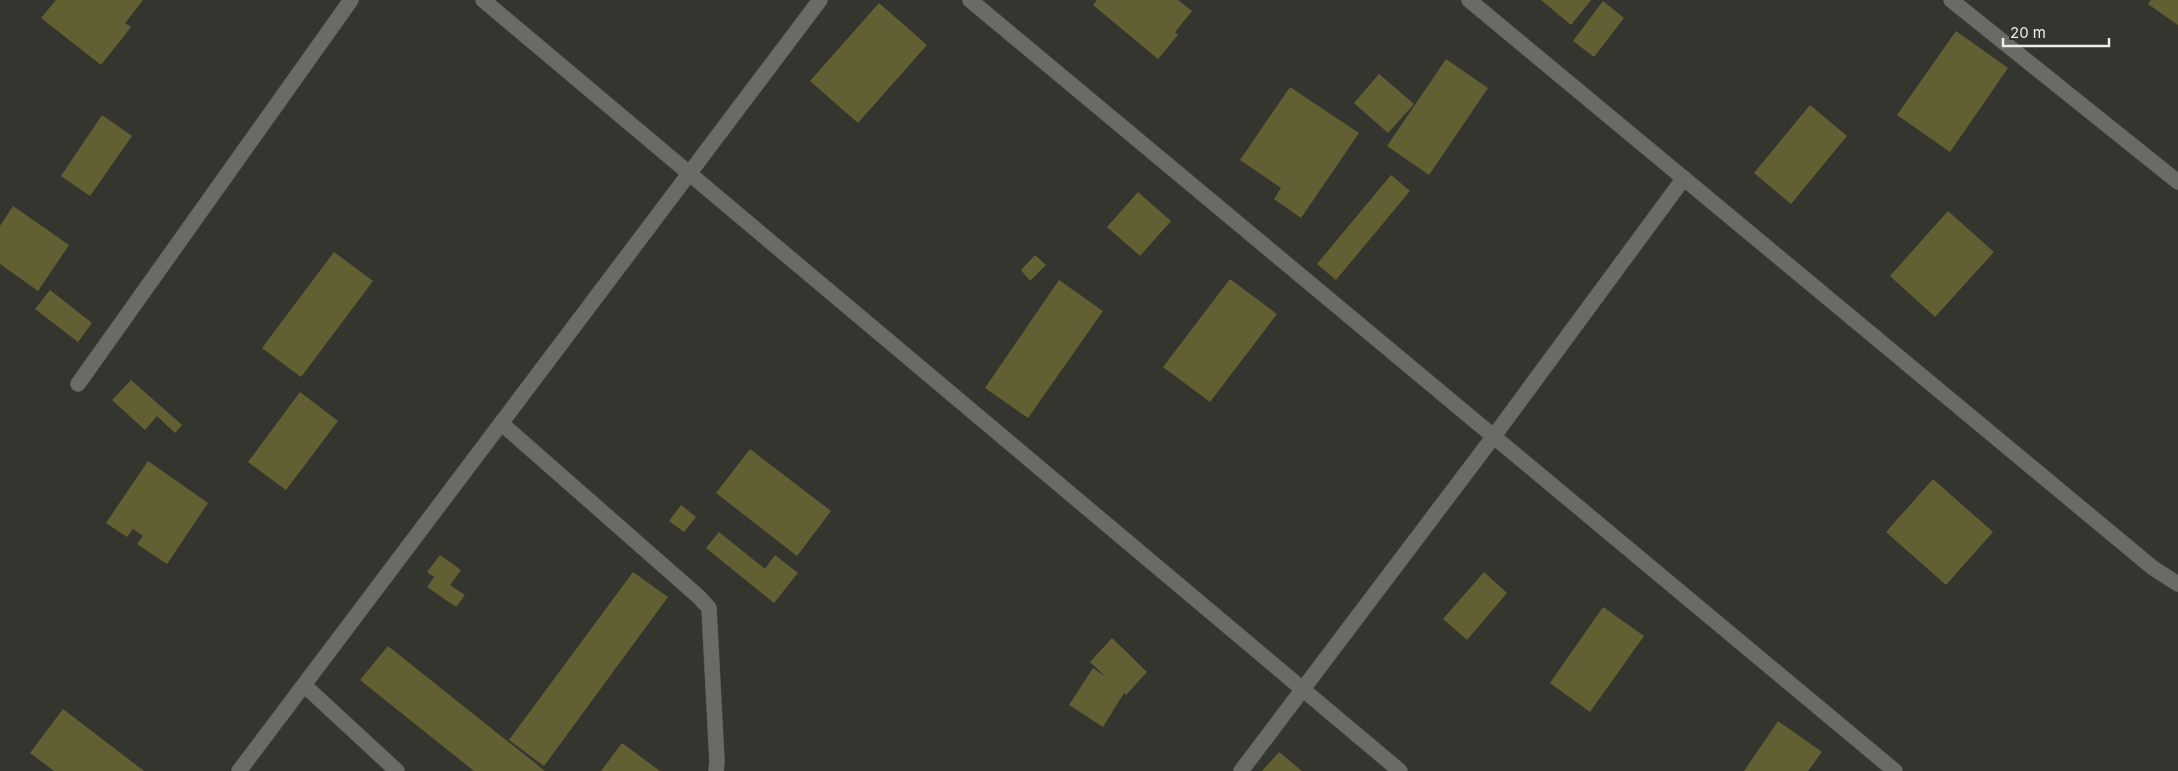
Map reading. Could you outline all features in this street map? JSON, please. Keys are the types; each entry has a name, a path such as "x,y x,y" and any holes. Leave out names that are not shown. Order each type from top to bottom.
{"street":[{"path":"78,384 351,0"},
{"path":"483,0 1400,771"},
{"path":"240,771 820,0"},
{"path":"970,0 1895,771"},
{"path":"1469,0 2154,568 2178,584"},
{"path":"1951,0 2178,182"},
{"path":"1241,771 1494,436 1684,178"},
{"path":"501,422 699,597 709,608 716,771"},
{"path":"304,685 397,771"}],"building":[{"path":"56,0 143,0 125,23 131,27 101,65 41,18"},
{"path":"1097,0 1178,0 1192,11 1175,32 1178,35 1158,59 1093,5"},
{"path":"1541,0 1591,0 1571,25"},
{"path":"2151,0 2178,0 2178,25 2148,4"},
{"path":"1603,1 1624,18 1594,57 1573,41"},
{"path":"879,3 927,45 858,123 810,81"},
{"path":"1956,31 2008,68 1950,152 1897,115"},
{"path":"1446,59 1488,88 1429,175 1387,146"},
{"path":"1379,74 1414,104 1388,133 1354,103"},
{"path":"1290,87 1359,133 1301,218 1274,199 1281,188 1240,160"},
{"path":"1810,105 1847,136 1791,204 1754,173"},
{"path":"102,115 132,136 90,196 61,176"},
{"path":"1391,175 1410,191 1336,280 1317,264"},
{"path":"1138,192 1171,221 1140,256 1107,227"},
{"path":"13,206 69,245 38,291 0,264 0,226"},
{"path":"1948,211 1994,252 1935,317 1890,276"},
{"path":"334,252 373,281 301,377 262,348"},
{"path":"1035,255 1046,265 1030,281 1021,270"},
{"path":"1230,279 1277,314 1210,402 1163,367"},
{"path":"1059,280 1103,311 1028,418 985,388"},
{"path":"50,290 92,323 78,342 35,309"},
{"path":"131,380 182,425 175,433 157,416 145,430 112,400"},
{"path":"300,392 338,421 286,490 248,462"},
{"path":"750,449 831,511 797,556 716,493"},
{"path":"148,461 208,503 167,564 137,544 143,536 133,529 127,537 106,523"},
{"path":"1933,479 1993,532 1946,585 1886,532"},
{"path":"681,505 696,517 684,532 669,521"},
{"path":"719,532 765,569 775,555 798,573 774,603 706,548"},
{"path":"440,555 461,570 450,585 465,595 456,607 427,587 434,577 427,572"},
{"path":"633,572 668,597 544,766 509,740"},
{"path":"1484,572 1507,593 1467,640 1443,619"},
{"path":"1603,607 1644,636 1590,712 1550,683"},
{"path":"1112,638 1147,672 1126,695 1124,693 1103,727 1069,705 1093,668 1106,677 1090,662"},
{"path":"388,646 545,771 474,771 360,680"},
{"path":"63,709 144,771 54,771 30,753"},
{"path":"1778,721 1822,752 1808,771 1744,771"},
{"path":"622,743 660,771 601,771"},
{"path":"1279,752 1302,771 1262,771"}]}
